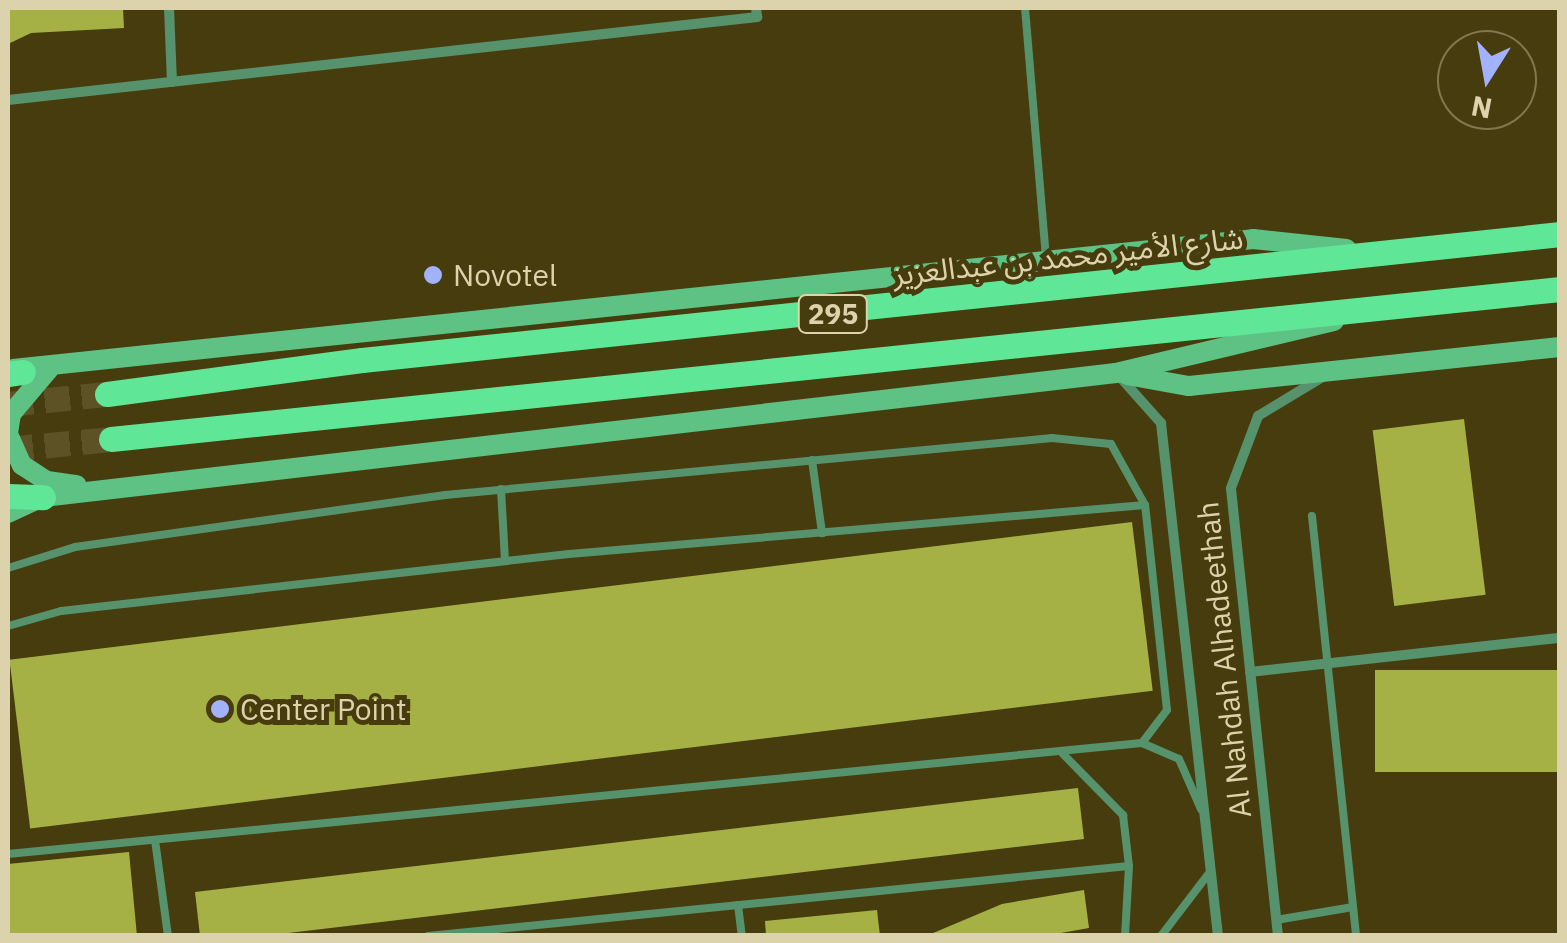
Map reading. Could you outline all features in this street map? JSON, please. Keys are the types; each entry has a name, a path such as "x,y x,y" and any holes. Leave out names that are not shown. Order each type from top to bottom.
{"main road":[{"name":"شارع الأمير محمد بن عبدالعزيز","path":"107,394 362,360 1560,234"},
{"path":"104,490 47,480 22,464 8,434 22,371 1253,239 1387,254"},
{"name":"295","path":"111,439 1560,289"},
{"path":"8,496 42,497 1116,373 1392,305"},
{"path":"1116,373 1189,386 1560,347"},
{"path":"8,513 42,497"}],"street":[{"path":"169,8 172,82"},
{"path":"8,100 758,17 756,8"},
{"name":"Al Nahdah Alhadeethah","path":"1278,936 1231,488 1258,416 1336,368"},
{"name":"Al Nahdah Alhadeethah","path":"1116,373 1162,423 1218,936"},
{"path":"1250,672 1560,638"}],"lane":[{"path":"1024,8 1046,262"},
{"path":"8,568 75,547 501,489 1052,438 1112,444 1145,505 1167,710 1142,743"},
{"path":"812,460 822,532"},
{"path":"501,489 505,561"},
{"path":"8,626 61,611 505,561 1145,505"},
{"path":"1312,516 1356,936"},
{"path":"8,854 1063,754 1142,743 1179,759 1205,818"},
{"path":"1063,754 1124,816 1129,866 1126,936"},
{"path":"154,840 168,936"},
{"path":"428,936 1129,866"},
{"path":"1161,936 1211,870"},
{"path":"738,904 742,936"},
{"path":"1276,920 1353,907"}],"building":[{"path":"8,8 123,8 124,28 31,33 8,44"},
{"path":"1464,419 1486,595 1394,606 1373,430"},
{"path":"1132,522 1153,691 30,829 9,660"},
{"path":"1375,670 1560,670 1560,772 1375,772"},
{"path":"1078,788 1084,839 263,936 200,936 195,892"},
{"path":"129,852 137,936 8,936 8,864"},
{"path":"1084,890 1089,928 1044,936 926,936 1002,904"},
{"path":"877,910 880,936 766,936 765,921"}],"tunnel":[{"path":"8,404 107,394"},
{"path":"8,449 111,439"}],"place":[{"name":"Novotel","path":"433,275"},
{"name":"Center Point","path":"220,709"}]}
